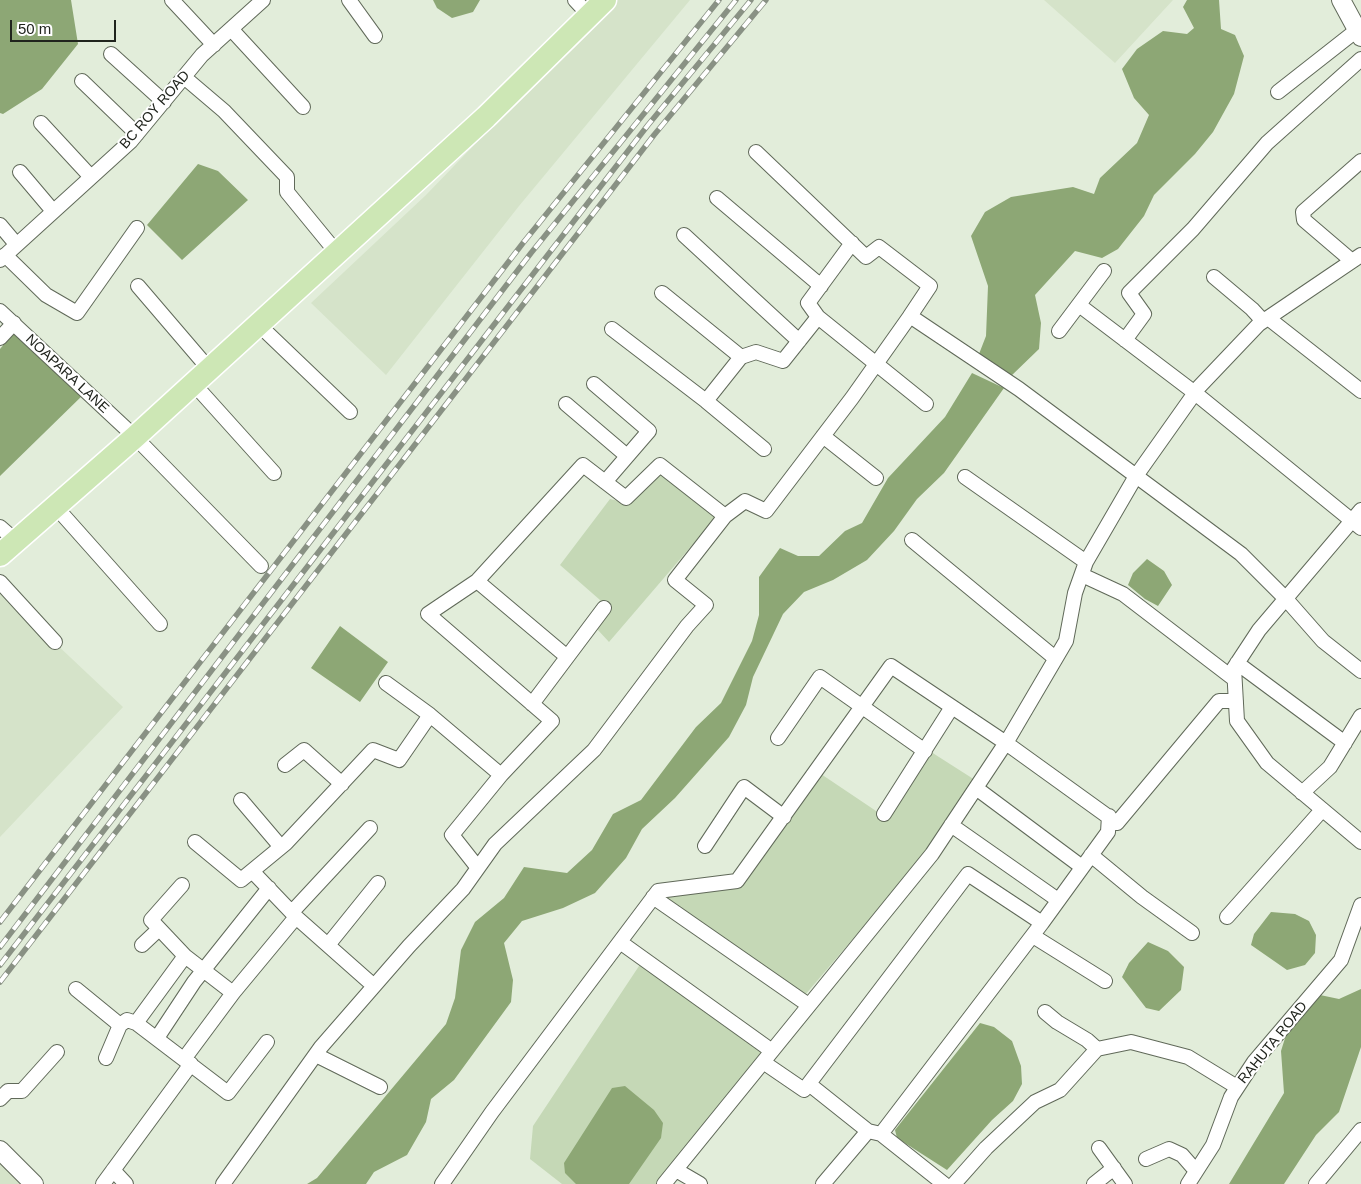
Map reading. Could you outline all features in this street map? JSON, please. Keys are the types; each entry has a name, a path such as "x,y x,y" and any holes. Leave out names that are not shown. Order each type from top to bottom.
{"main road":[{"path":"5,541 55,506 135,437 486,117 582,8 605,0"}],"street":[{"path":"172,0 214,45"},
{"name":"BC ROY ROAD","path":"2,258 137,134 184,77 214,45 263,0"},
{"path":"349,0 376,36"},
{"path":"1278,92 1359,34 1340,0"},
{"path":"232,30 303,106"},
{"path":"111,54 164,102"},
{"path":"1125,340 1144,314 1129,293 1193,229 1267,143 1361,59"},
{"path":"184,77 224,110 287,177 287,192 337,253"},
{"path":"82,81 137,134"},
{"path":"41,123 91,177"},
{"path":"223,1184 316,1055 374,986 463,889 496,844 594,750 687,626 706,606 676,580 725,516 745,501 766,510 877,363 930,286 879,247 866,257 756,152"},
{"path":"664,1184 808,1004 932,854 1006,743 1066,641 1075,593 1084,568 1136,476 1195,393 1265,320 1357,258 1304,220 1303,212 1361,161"},
{"path":"20,172 53,211"},
{"path":"718,198 821,286"},
{"path":"0,225 16,244"},
{"path":"2,258 46,295 77,312 137,228"},
{"path":"684,235 800,341"},
{"path":"852,243 808,303 818,317 926,404"},
{"path":"1059,331 1104,271"},
{"path":"1214,277 1265,320 1361,391"},
{"path":"138,286 201,376 274,473"},
{"path":"662,293 741,357"},
{"path":"1079,305 1358,520 1258,630 1234,668 1234,679 1237,722 1267,763 1361,842"},
{"name":"NOAPARA LANE","path":"0,311 135,437 261,566"},
{"path":"910,316 1019,389 1240,554 1286,599 1322,641 1361,671"},
{"path":"706,401 741,357 756,352 783,361 818,317"},
{"path":"0,338 14,323"},
{"path":"258,324 350,412"},
{"path":"612,329 706,401 764,449"},
{"path":"594,384 649,431 604,482"},
{"path":"566,404 627,456"},
{"path":"823,436 876,478"},
{"path":"478,868 452,835 500,775 552,721 428,614 478,581 537,513 583,465 626,498 660,465 725,516"},
{"path":"965,477 1234,679"},
{"path":"55,506 160,624"},
{"path":"912,540 1055,658"},
{"path":"478,581 566,656"},
{"path":"0,582 55,642"},
{"path":"532,704 566,656 604,608"},
{"path":"1237,663 1344,743"},
{"path":"442,1184 492,1112 658,891 737,881 891,666 1006,743 1117,823 1218,701 1236,701"},
{"path":"778,738 820,677 925,751"},
{"path":"386,683 430,715 500,775"},
{"path":"884,814 952,707"},
{"path":"196,842 241,880 281,847 373,750 399,760 430,715"},
{"path":"1302,793 1330,767 1361,716"},
{"path":"284,765 304,750 342,784"},
{"path":"705,846 744,787 784,817"},
{"path":"976,788 1082,867"},
{"path":"241,800 281,847"},
{"path":"1228,917 1322,810"},
{"path":"823,1184 875,1132 1033,936 1108,832 1109,816"},
{"path":"951,825 1058,900"},
{"path":"103,1184 233,993 294,914 370,828"},
{"path":"1091,855 1142,897 1192,933"},
{"path":"252,871 294,914 374,986"},
{"path":"763,1062 804,1090 968,874 1042,923"},
{"path":"328,945 378,883"},
{"path":"182,886 152,920 185,956 233,993"},
{"path":"156,1038 203,970 269,888"},
{"path":"653,897 808,1004"},
{"name":"RAHUTA ROAD","path":"1188,1184 1213,1145 1231,1097 1254,1062 1341,960 1361,905"},
{"path":"142,945 159,929"},
{"path":"1033,936 1105,981"},
{"path":"620,942 772,1051"},
{"path":"136,1023 185,956"},
{"path":"76,989 120,1025"},
{"path":"1045,1012 1057,1022 1087,1040 1097,1049"},
{"path":"106,1058 120,1025 126,1020 136,1023 228,1093 267,1042"},
{"path":"954,1184 986,1148 1035,1102 1060,1090 1097,1049 1131,1042 1188,1057 1237,1087"},
{"path":"0,1099 8,1091 22,1091 57,1052"},
{"path":"316,1055 380,1087"},
{"path":"809,1084 944,1184"},
{"path":"1316,1184 1361,1130"},
{"path":"1099,1148 1125,1184"},
{"path":"1146,1159 1168,1148 1182,1156 1196,1171"},
{"path":"0,1150 34,1184"},
{"path":"1094,1184 1114,1168"},
{"path":"113,1170 126,1184"},
{"path":"676,1170 700,1184"}],"shaded area":[{"path":"0,0 71,0 78,44 42,89 3,114 0,113"},
{"path":"433,0 480,0 473,12 452,18 437,8"},
{"path":"614,0 690,0 519,206 386,375 311,303 426,195"},
{"path":"1044,0 1173,0 1115,63"},
{"path":"1187,0 1219,0 1221,29 1235,35 1244,56 1234,94 1213,132 1195,154 1154,195 1144,216 1118,249 1102,258 1075,251 1035,295 1041,323 1039,349 1010,377 979,354 986,336 988,286 971,236 985,212 1011,197 1073,187 1094,194 1100,178 1137,143 1149,115 1134,98 1122,69 1137,49 1163,31 1187,34 1194,28 1183,7"},
{"path":"198,164 218,171 248,200 182,260 147,225"},
{"path":"15,331 85,393 0,476 0,349"},
{"path":"972,373 1004,388 944,473 917,499 894,531 867,560 833,580 804,592 783,614 753,677 746,705 729,737 675,798 642,829 626,858 595,893 563,908 522,921 504,943 513,980 511,1002 454,1080 431,1099 426,1122 407,1155 374,1172 366,1184 307,1184 317,1178 446,1024 455,998 461,950 475,922 504,898 524,867 567,873 592,850 613,814 641,800 696,727 721,703 752,641 759,615 759,577 780,548 798,556 819,556 845,531 862,523 888,478 945,417"},
{"path":"662,473 718,515 609,642 597,629 608,607 560,565 610,499 627,503"},
{"path":"1147,559 1164,571 1172,585 1158,606 1145,599 1128,585 1133,573"},
{"path":"0,591 123,707 0,837"},
{"path":"340,626 388,662 360,702 311,668"},
{"path":"928,750 975,780 939,838 805,995 666,899 662,894 740,885 821,774 885,817"},
{"path":"1271,912 1295,914 1309,921 1316,935 1315,953 1305,965 1287,970 1251,945 1254,934"},
{"path":"1148,942 1168,951 1184,967 1181,990 1159,1011 1146,1008 1122,977 1129,963"},
{"path":"641,963 765,1051 657,1184 562,1184 530,1159 533,1126"},
{"path":"1361,989 1361,1047 1339,1112 1316,1135 1284,1184 1229,1184 1284,1093 1281,1051 1286,1035 1320,995 1339,999"},
{"path":"980,1023 994,1027 1012,1041 1021,1066 1022,1084 1013,1101 992,1120 947,1170 897,1138 895,1130"},
{"path":"625,1086 654,1110 663,1123 661,1138 629,1184 576,1184 565,1173 564,1163 612,1088"},
{"path":"0,1157 28,1184 0,1184"}],"railway":[{"path":"0,922 523,243 719,0"},
{"path":"0,947 531,253 736,0"},
{"path":"0,965 648,125 751,0"},
{"path":"0,982 654,135 766,0"}]}
